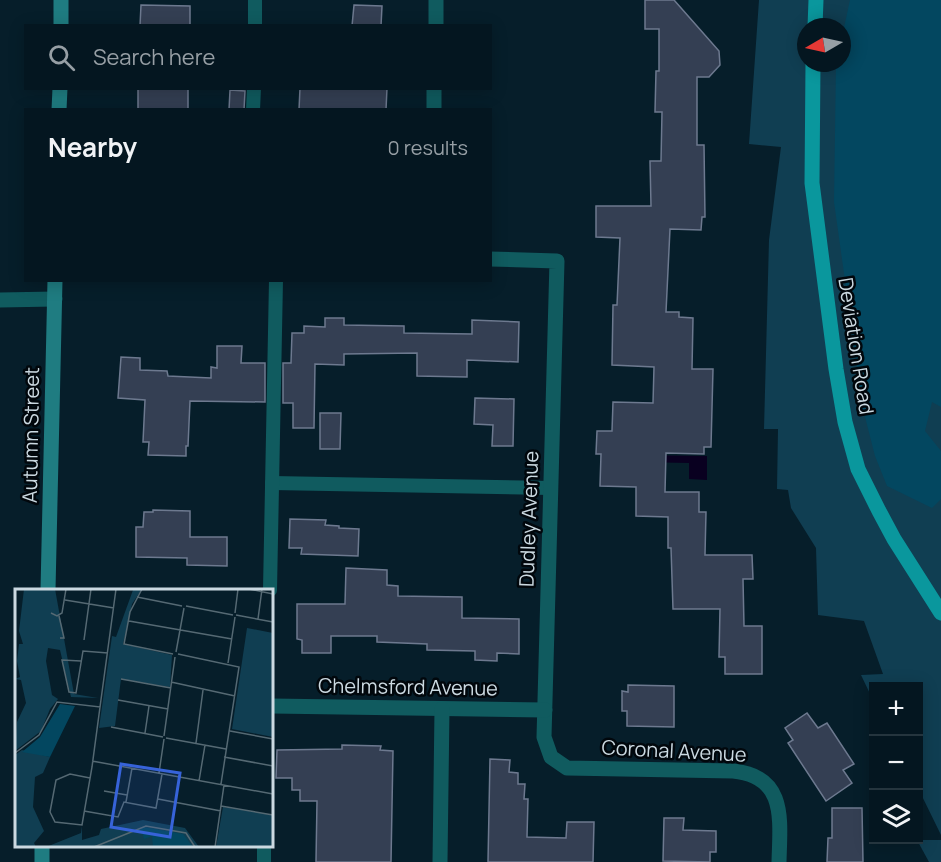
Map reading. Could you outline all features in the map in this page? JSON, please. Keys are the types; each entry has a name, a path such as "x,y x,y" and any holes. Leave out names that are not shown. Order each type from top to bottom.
{"main road":[{"path":"815,18 816,0"},
{"name":"Deviation Road","path":"813,72 812,183 845,422 858,469 879,511 941,613"}],"street":[{"path":"61,24 62,0"},
{"path":"436,0 436,24"},
{"path":"59,108 60,90"},
{"path":"434,90 434,108"},
{"name":"Dudley Avenue","path":"492,259 558,261 544,737 550,757 567,768"},
{"name":"Autumn Street","path":"48,589 55,282"},
{"path":"0,300 55,299"},
{"name":"Chelmsford Avenue","path":"273,706 545,710"},
{"path":"440,862 442,709"},
{"name":"Coronal Avenue","path":"567,768 733,771 750,774 767,784 777,803 780,820 779,862"}],"lane":[{"path":"255,0 255,24"},
{"path":"253,108 254,90"},
{"path":"270,589 276,282"},
{"path":"272,483 551,488"}],"shaded area":[{"path":"759,0 941,0 941,835 923,798 923,682 869,682 869,692 861,675 883,674 864,621 818,615 816,548 791,508 788,490 777,489 778,429 764,429 769,240 781,147 749,144"},
{"path":"850,0 941,0 941,407 932,402 925,431 941,451 941,499 932,508 887,486 875,456 863,409 834,202 836,72 851,72 851,18 846,18"},
{"path":"636,455 707,456 707,480 689,479 689,463 636,462"},
{"path":"923,840 941,840 941,862 929,862 919,844 923,844"}],"building":[{"path":"645,0 674,0 719,51 720,65 709,77 697,77 697,145 704,145 705,217 702,217 701,230 670,229 666,312 679,312 679,317 693,318 692,369 713,369 711,447 704,447 704,454 666,453 665,492 699,492 699,512 706,512 705,555 752,555 753,579 743,579 744,626 762,626 762,674 725,674 725,657 719,657 720,609 673,609 668,517 636,516 636,487 600,486 601,454 596,454 597,431 612,431 613,402 653,403 654,367 612,365 613,305 617,305 620,238 596,237 596,206 651,206 650,161 661,161 662,112 655,112 656,71 659,71 659,29 645,29"},
{"path":"141,5 190,6 190,24 140,24"},
{"path":"354,5 382,6 381,24 352,24"},
{"path":"138,90 188,90 188,108 138,108"},
{"path":"230,90 245,91 244,108 229,108"},
{"path":"300,90 387,90 386,108 299,108"},
{"path":"325,318 344,318 344,325 404,326 404,333 472,334 472,320 519,322 518,362 467,360 467,377 417,376 417,353 344,354 344,365 315,364 314,428 293,428 293,403 283,403 283,363 291,363 292,333 304,333 304,326 325,327"},
{"path":"217,346 242,346 241,363 265,363 265,402 190,401 186,456 148,455 149,442 143,442 145,400 118,398 121,357 140,358 140,370 167,371 168,376 211,378 211,367 217,368"},
{"path":"475,398 514,399 513,446 492,446 493,425 474,424"},
{"path":"320,413 341,413 340,449 320,449"},
{"path":"153,510 190,511 190,537 227,537 227,566 187,565 187,558 136,557 136,527 143,527 144,512 153,512"},
{"path":"290,519 326,520 325,525 359,529 358,556 301,554 302,548 289,548"},
{"path":"346,568 387,570 387,585 398,586 398,596 462,597 462,618 519,619 519,654 497,653 497,661 475,660 475,651 427,650 427,644 377,642 377,636 331,636 331,653 302,653 302,640 297,639 297,604 345,604"},
{"path":"628,685 674,686 674,727 627,726 627,711 622,711 622,691 628,692"},
{"path":"807,713 818,728 827,723 854,764 843,770 852,783 826,801 788,743 793,740 785,728"},
{"path":"342,745 381,746 380,750 393,751 391,862 316,862 317,801 300,801 300,790 292,790 292,778 276,778 277,750 342,749"},
{"path":"490,759 510,760 509,772 518,773 518,784 525,784 524,799 528,799 527,837 566,838 567,822 594,822 593,862 488,862"},
{"path":"832,808 862,808 863,862 827,862 828,838 832,838"},
{"path":"664,818 684,818 683,830 716,831 716,852 710,852 710,862 663,861"}]}
